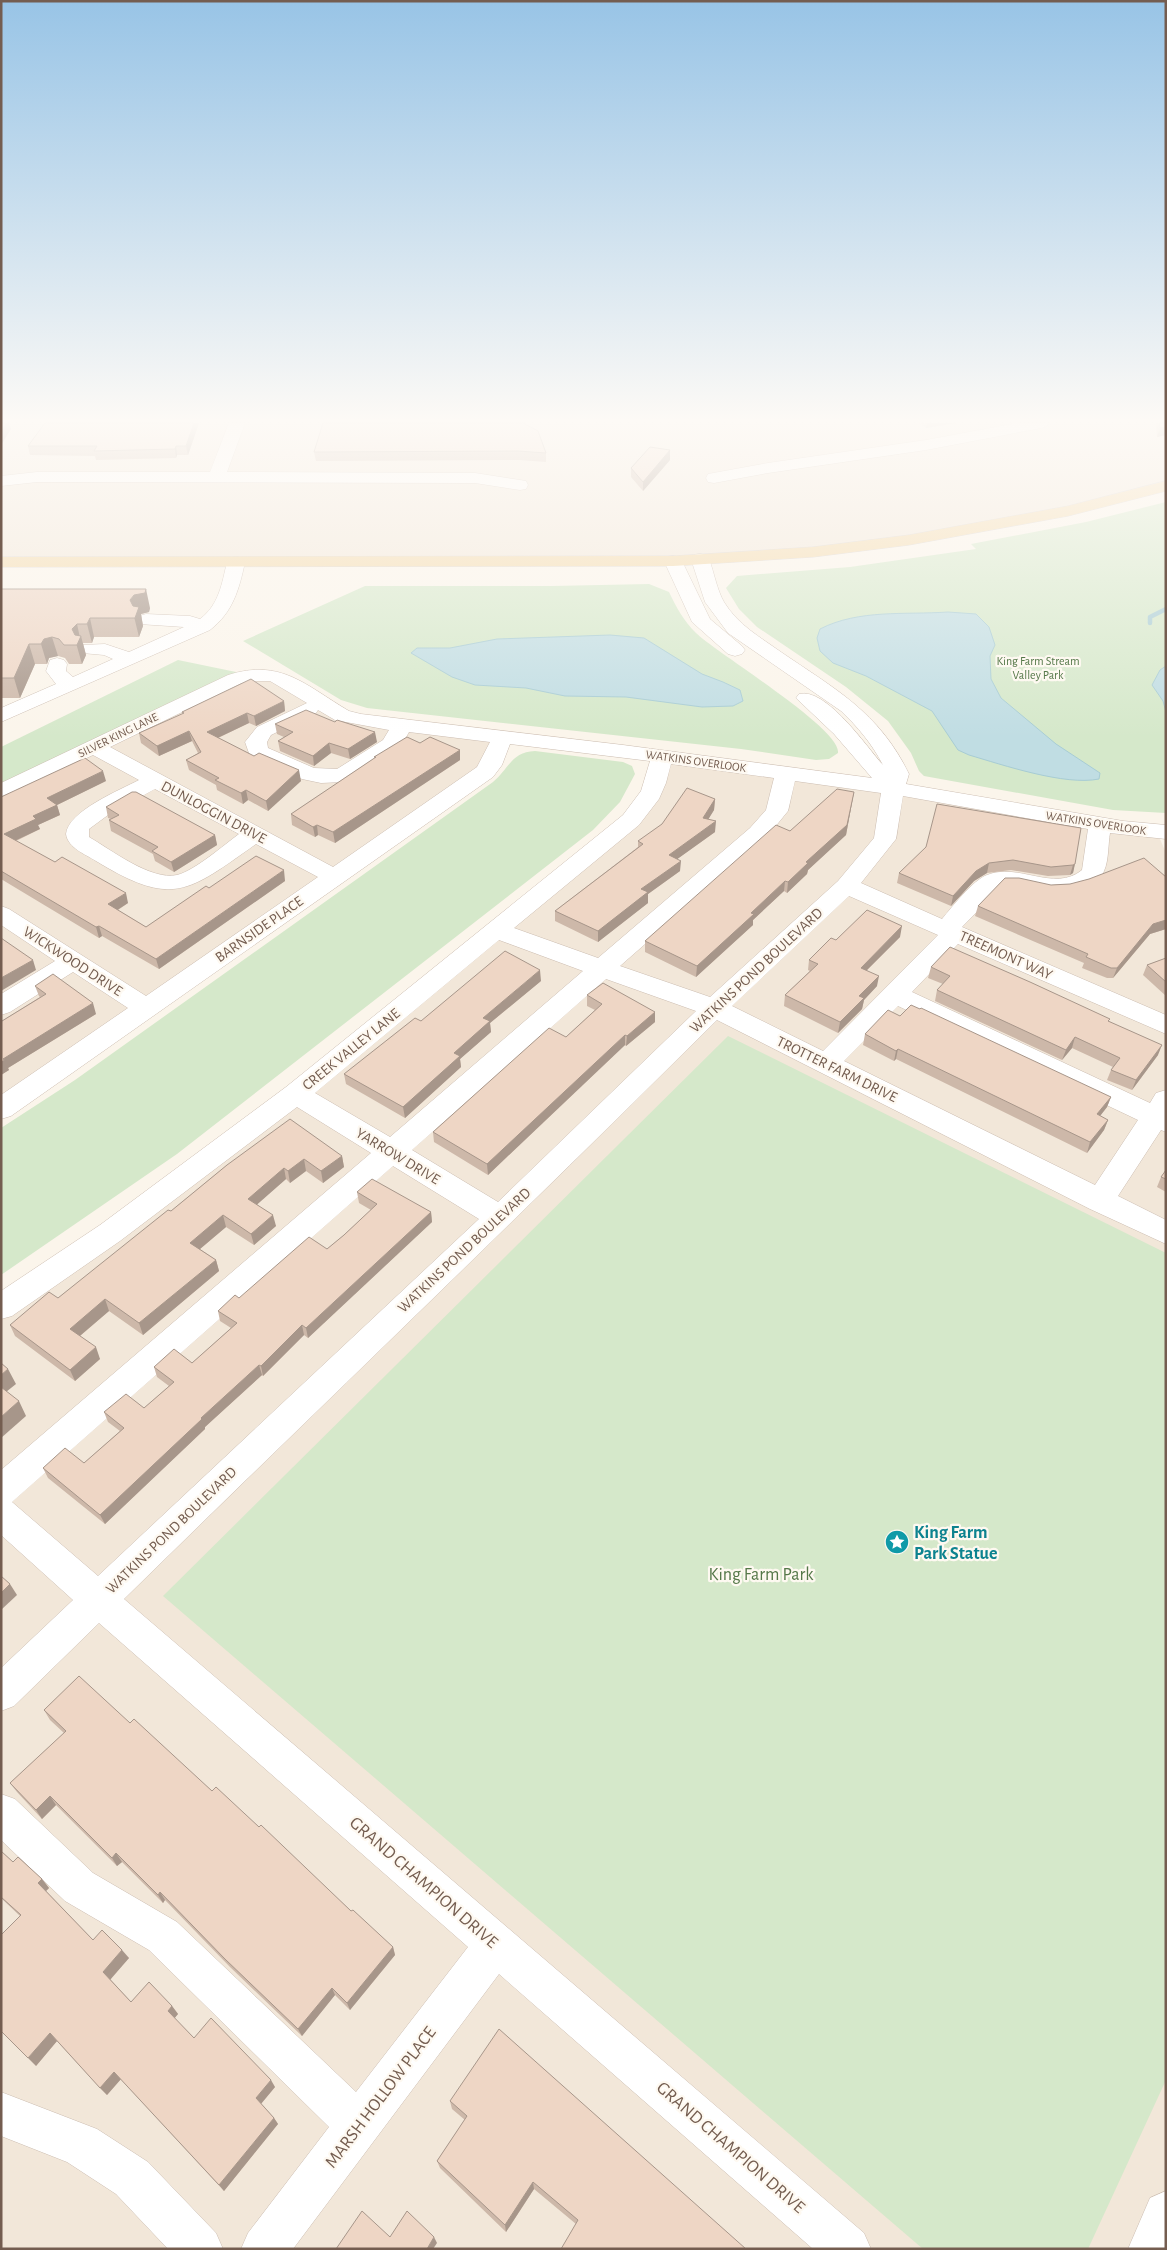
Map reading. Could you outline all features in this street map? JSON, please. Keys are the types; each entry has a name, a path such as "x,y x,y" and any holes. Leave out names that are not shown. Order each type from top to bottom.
{"main road":[{"path":"702,566 909,540 975,528"},
{"path":"1,562 549,578 702,566 871,558 971,544 1055,528"},
{"path":"1,575 234,569"}],"street":[{"name":"WATKINS POND BOULEVARD","path":"1,1693 379,1330 500,1217 714,1008 846,886 885,839 893,788 898,774 880,741 864,721 824,690 735,629 721,614 714,602 702,566"},
{"path":"676,568 702,622 738,652 824,710 840,725 872,768 893,788"},
{"path":"1,716 11,707 72,684 203,626 221,612 234,569"},
{"path":"146,620 190,622 203,626"},
{"path":"89,649 99,648 112,651 128,659"},
{"path":"57,664 56,671 62,678 72,684"},
{"name":"WATKINS OVERLOOK","path":"235,679 254,674 276,676 342,716 502,738 662,756 893,788 1100,824 1163,839"},
{"name":"SILVER KING LANE","path":"1,791 235,679"},
{"path":"321,704 264,731 258,736 256,742 258,751 308,774 334,777 343,775 391,745 396,740 401,725"},
{"name":"BARNSIDE PLACE","path":"1,1109 485,772 491,765 502,738"},
{"name":"DUNLOGGIN DRIVE","path":"94,747 335,877"},
{"name":"CREEK VALLEY LANE","path":"1,1307 110,1233 296,1094 497,930 642,809 651,795 659,773 662,756"},
{"path":"1,1491 604,969 770,821 777,811 786,773"},
{"path":"155,780 90,815 78,828 76,833 78,840 150,880 170,883 189,878 255,834"},
{"path":"826,1064 894,994 992,881 1015,878 1049,887 1061,887 1089,877 1093,871 1100,824"},
{"name":"TREEMONT WAY","path":"846,886 1166,1026"},
{"name":"WICKWOOD DRIVE","path":"1,914 146,1008"},
{"name":"TROTTER FARM DRIVE","path":"497,930 714,1008 1166,1233"},
{"path":"1,1006 72,961"},
{"path":"894,994 1162,1113 1100,1201"},
{"name":"YARROW DRIVE","path":"296,1094 500,1217"},
{"name":"GRAND CHAMPION DRIVE","path":"1,1513 98,1600 848,2249"},
{"path":"1,1813 79,1887 163,1936 358,2125"},
{"name":"MARSH HOLLOW PLACE","path":"264,2249 496,1944"},
{"path":"1,2114 81,2145 132,2178 200,2249"},
{"path":"1151,2249 1166,2214"}],"shaded area":[{"path":"1,528 966,528 909,540 673,561 1,562"},
{"path":"266,674 342,716 502,738 491,765 1,1109 1,791 235,679"},
{"path":"662,756 1157,832 1166,853 1166,2249 1,2249 1,1307 631,820"}],"green space":[{"name":"King Farm Stream Valley Park","path":"1055,528 1166,528 1166,813 1113,810 924,776 919,771 911,753 888,721 846,687 757,627 739,609 726,588 737,576 850,567 976,549 971,544"},
{"path":"649,584 669,592 681,614 696,633 801,710 821,727 834,742 838,753 829,759 816,760 741,749 367,708 341,700 243,641 365,586"},
{"path":"178,660 236,672 235,679 1,791 1,747"},
{"path":"535,751 623,762 632,766 635,774 620,802 593,830 177,1154 1,1275 1,1128 75,1080 493,782 515,758 521,754"},
{"name":"King Farm Park","path":"728,1036 1166,1253 1166,2080 1088,2249 923,2249 163,1596"}],"water":[{"path":"948,612 976,614 989,627 995,645 990,656 991,679 1001,698 1056,744 1100,773 1099,779 1069,780 1052,777 999,764 958,750 932,711 866,676 833,663 820,651 817,638 820,629 850,618 882,614"},
{"path":"610,635 644,638 702,674 740,690 743,701 733,706 702,707 626,697 565,696 526,688 475,685 452,677 411,653 417,648 450,648 497,639"},
{"path":"1166,666 1166,712 1163,701 1152,685 1160,670"}],"building":[{"path":"1,589 146,589 145,593 134,595 130,600 133,606 139,607 135,618 90,618 87,624 77,624 72,629 75,635 81,636 77,645 64,645 59,639 52,637 44,639 41,644 29,644 14,678 1,678"},
{"path":"251,679 284,701 254,716 247,713 207,732 254,756 259,753 299,770 266,801 246,790 241,793 215,780 219,778 186,760 201,752 189,731 157,746 139,733 184,713 182,712"},
{"path":"306,710 335,722 337,720 375,732 348,749 329,743 313,756 278,741 293,732 275,724"},
{"path":"407,737 420,743 430,737 460,750 333,832 317,825 313,827 291,814 376,757 374,757"},
{"path":"85,758 103,771 47,798 57,805 33,816 36,819 4,834 55,862 62,857 126,893 108,904 146,927 206,886 209,888 256,856 284,870 156,959 99,926 96,927 1,871 1,797"},
{"path":"687,788 715,799 703,818 716,821 669,855 681,861 641,889 648,892 598,931 555,911 643,844 638,841 662,824"},
{"path":"837,789 854,792 847,825 806,862 808,863 788,882 785,881 751,913 754,914 697,966 645,941 776,825 790,831"},
{"path":"132,792 136,792 215,835 171,862 152,851 158,847 109,820 119,815 106,807"},
{"path":"937,804 1081,828 1075,864 1051,867 1013,860 989,863 976,871 953,896 899,873 926,847"},
{"path":"1144,858 1166,877 1166,920 1153,924 1117,968 1111,968 1086,957 1088,954 978,906 1005,878 1019,878 1051,885 1070,884 1089,879"},
{"path":"867,910 902,926 861,968 879,976 859,996 864,998 840,1022 785,995 818,964 809,960 831,938 836,940"},
{"path":"1,938 33,960 1,978"},
{"path":"950,947 1030,982 1110,1019 1108,1021 1162,1045 1136,1080 1111,1070 1120,1058 1075,1037 1066,1050 937,990 950,976 931,967"},
{"path":"505,951 540,970 483,1018 490,1021 454,1053 460,1056 403,1107 344,1074 415,1018 421,1021"},
{"path":"1166,958 1166,982 1147,965"},
{"path":"53,974 93,1003 1,1062 1,1020 46,994 35,986"},
{"path":"603,983 655,1012 627,1036 625,1035 487,1164 433,1132 549,1028 566,1037 602,1004 587,995"},
{"path":"911,1005 1111,1097 1097,1114 1108,1120 1090,1142 898,1049 896,1051 865,1034 888,1010 900,1016"},
{"path":"290,1119 342,1156 321,1171 304,1159 288,1171 284,1168 248,1199 273,1215 251,1234 223,1215 190,1243 216,1260 139,1323 105,1299 70,1329 96,1347 70,1370 10,1325 49,1292 58,1298 168,1210 171,1211 227,1165"},
{"path":"1166,1170 1166,1179 1161,1177"},
{"path":"372,1179 431,1212 306,1328 302,1325 261,1366 259,1365 201,1418 100,1515 43,1468 65,1448 84,1463 124,1428 104,1412 126,1394 144,1408 174,1382 154,1367 174,1349 192,1363 237,1323 218,1311 235,1295 239,1298 309,1237 327,1249 344,1235 377,1204 357,1192"},
{"path":"1,1363 8,1369 1,1375"},
{"path":"1,1387 19,1401 1,1417"},
{"path":"1,1576 10,1584 1,1593"},
{"path":"79,1676 130,1723 134,1719 212,1791 216,1787 259,1827 261,1825 351,1911 353,1910 393,1947 347,2003 332,1988 298,2029 225,1959 160,1892 158,1895 116,1853 112,1858 50,1796 36,1810 10,1783 66,1731 44,1710"},
{"path":"1,1851 13,1862 18,1857 42,1879 38,1883 93,1940 102,1930 122,1950 103,1972 131,2002 149,1982 172,2006 168,2011 194,2038 211,2018 271,2080 256,2098 274,2118 219,2185 114,2072 100,2088 50,2033 28,2058 1,2031 1,1935 21,1915 1,1897"},
{"path":"499,2029 746,2249 561,2249 578,2220 533,2182 505,2225 437,2161 467,2116 450,2101"},
{"path":"362,2211 390,2237 407,2211 434,2237 427,2249 336,2249"}],"waterway":[{"path":"1150,623 1150,617 1166,609"}],"place":[{"name":"King Farm Park Statue","path":"897,1542"}]}
